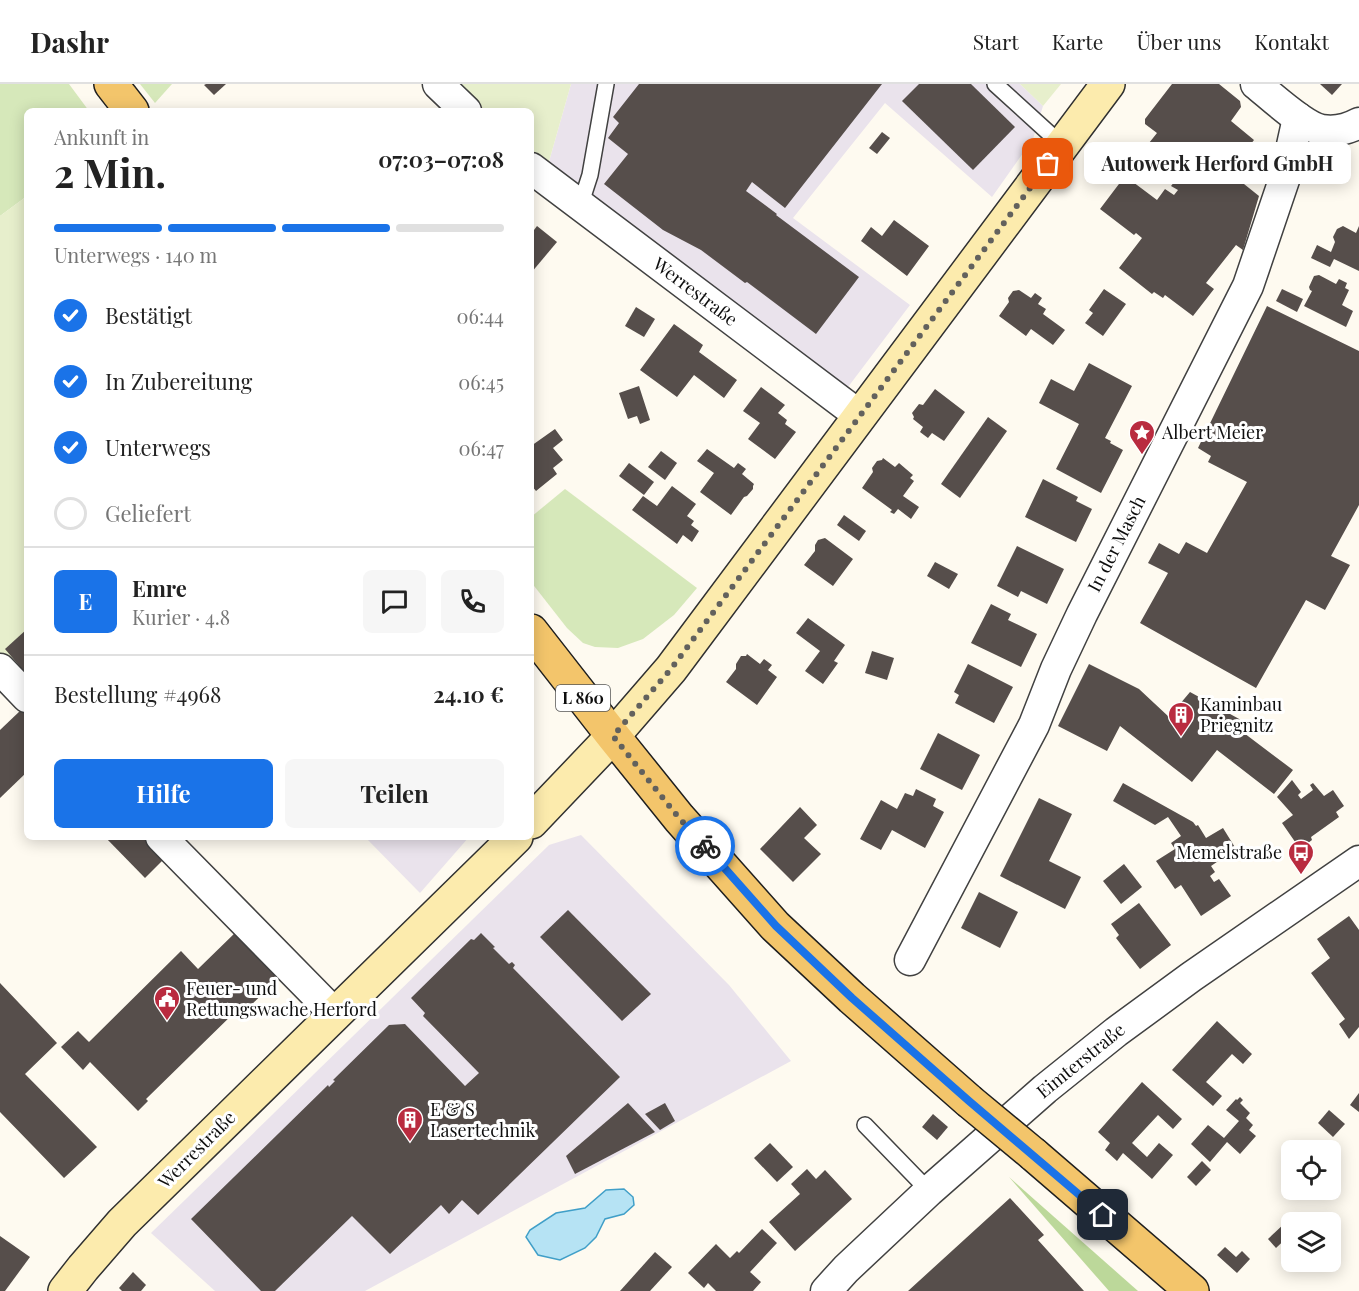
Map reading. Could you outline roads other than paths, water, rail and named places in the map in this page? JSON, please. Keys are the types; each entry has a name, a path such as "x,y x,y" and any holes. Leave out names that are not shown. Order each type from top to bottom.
{"main road":[{"path":"111,84 130,108"},
{"path":"534,819 613,736 671,669 1107,84"},
{"name":"L 860","path":"534,635 679,818 776,926 852,998 969,1101 1192,1291"},
{"name":"Werrestraße","path":"65,1291 122,1223 513,840"}],"street":[{"path":"438,84 463,108"},
{"path":"1256,84 1298,118 1321,130 1347,129 1359,123"},
{"name":"In der Masch","path":"910,960 1034,725 1056,669 1082,614 1248,286 1285,177 1298,118"},
{"name":"Werrestraße","path":"534,170 860,416"},
{"path":"0,669 24,694"},
{"path":"164,840 335,1014"},
{"name":"Eimterstraße","path":"826,1291 846,1269 929,1191 1045,1089 1116,1032 1191,977 1354,874"}],"lane":[{"path":"580,206 590,175 606,84"},
{"path":"995,84 1062,145"},
{"path":"865,1125 929,1191"}],"water":[{"path":"624,1189 633,1197 634,1205 624,1214 605,1219 596,1237 585,1248 560,1260 538,1255 526,1237 530,1230 556,1213 585,1208 606,1190"}],"place":[{"name":"Autowerk Herford GmbH","path":"1048,164"},
{"name":"Albert Meier","path":"1142,456"},
{"name":"Kaminbau Priegnitz","path":"1181,738"},
{"name":"Memelstraße","path":"1301,876"},
{"name":"Feuer- und Rettungswache Herford","path":"167,1022"},
{"name":"E & S Lasertechnik","path":"410,1143"}]}
